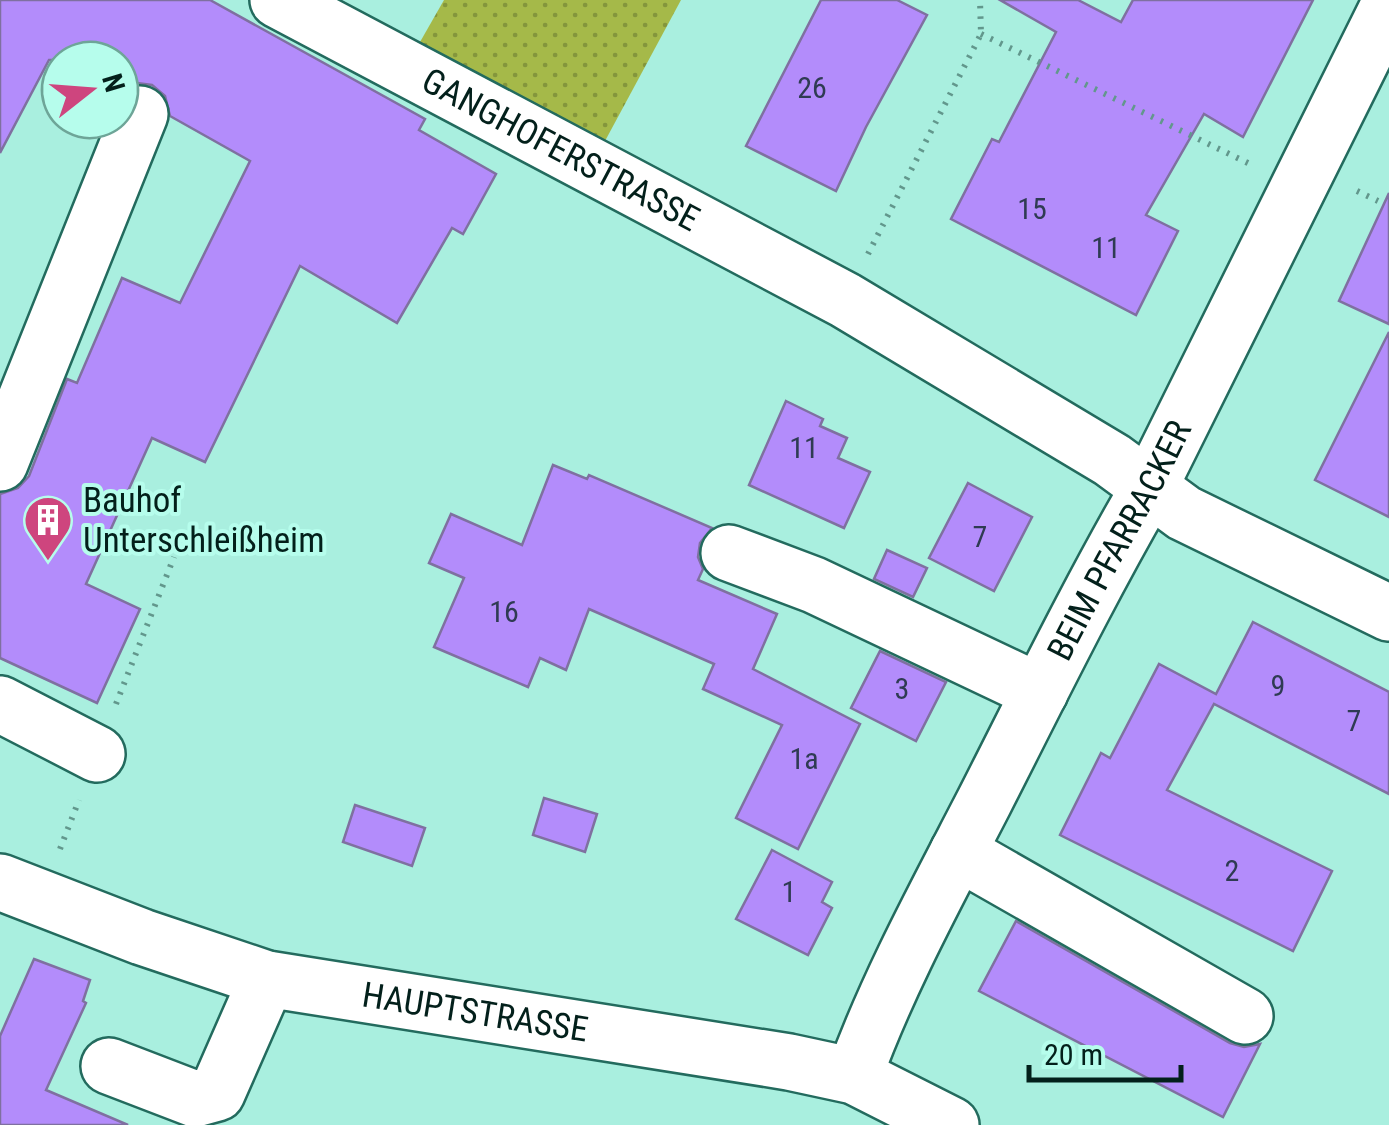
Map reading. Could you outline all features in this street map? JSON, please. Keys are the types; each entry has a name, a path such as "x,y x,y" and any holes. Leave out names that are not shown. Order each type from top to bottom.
{"street":[{"name":"GANGHOFERSTRASSE","path":"278,0 845,300 1150,486 1184,512 1389,613"},
{"name":"BEIM PFARRACKER","path":"854,1076 867,1040 958,852 1106,562 1150,486 1296,186 1389,6"},
{"path":"0,463 130,140"},
{"path":"729,553 814,584 1040,692"},
{"path":"0,704 96,754"},
{"path":"958,852 1245,1016"},
{"name":"HAUPTSTRASSE","path":"0,882 142,937 267,979 854,1076 951,1125"},
{"path":"109,1066 217,1109 267,979"}],"path":[{"path":"845,300 981,34 980,0"},
{"path":"981,34 1296,186"}],"green space":[{"path":"444,0 681,0 598,154 416,49"}],"building":[{"path":"0,0 210,0 425,119 419,130 496,174 463,234 452,228 397,323 300,266 205,462 152,438 86,584 140,609 97,703 0,658 0,494 18,488 29,476 67,379 77,383 122,278 180,303 250,161 170,116 165,96 152,85 140,83 140,40 40,40 40,77 0,153"},
{"path":"821,0 897,0 927,15 836,191 746,146"},
{"path":"1000,0 1078,0 1121,22 1133,0 1313,0 1243,137 1204,114 1146,215 1178,231 1136,315 951,219 992,139 999,142 1056,32"},
{"path":"1389,193 1389,324 1339,301"},
{"path":"1389,332 1389,517 1315,480"},
{"path":"786,401 823,419 820,426 847,438 838,458 870,472 844,528 749,485"},
{"path":"553,465 587,479 589,475 712,528 700,543 698,557 703,569 698,580 777,614 753,669 860,724 798,849 736,818 782,725 703,689 714,664 589,609 566,670 540,658 528,687 434,647 464,578 429,563 451,514 522,545"},
{"path":"968,483 1032,517 994,591 929,558"},
{"path":"887,550 927,568 913,597 874,579"},
{"path":"1253,622 1389,692 1389,794 1214,704 1167,790 1332,871 1293,951 1060,835 1101,753 1110,758 1159,664 1216,694"},
{"path":"880,651 946,682 916,741 851,708"},
{"path":"544,798 597,814 585,852 533,835"},
{"path":"355,805 425,828 412,866 343,842"},
{"path":"772,850 832,882 822,902 832,908 808,955 736,919"},
{"path":"1016,921 1230,1043 1244,1047 1260,1044 1223,1117 979,991"},
{"path":"34,959 90,980 83,1001 86,1003 46,1090 128,1125 0,1125 0,1036"}],"place":[{"name":"Bauhof Unterschleißheim","path":"48,562"}]}
